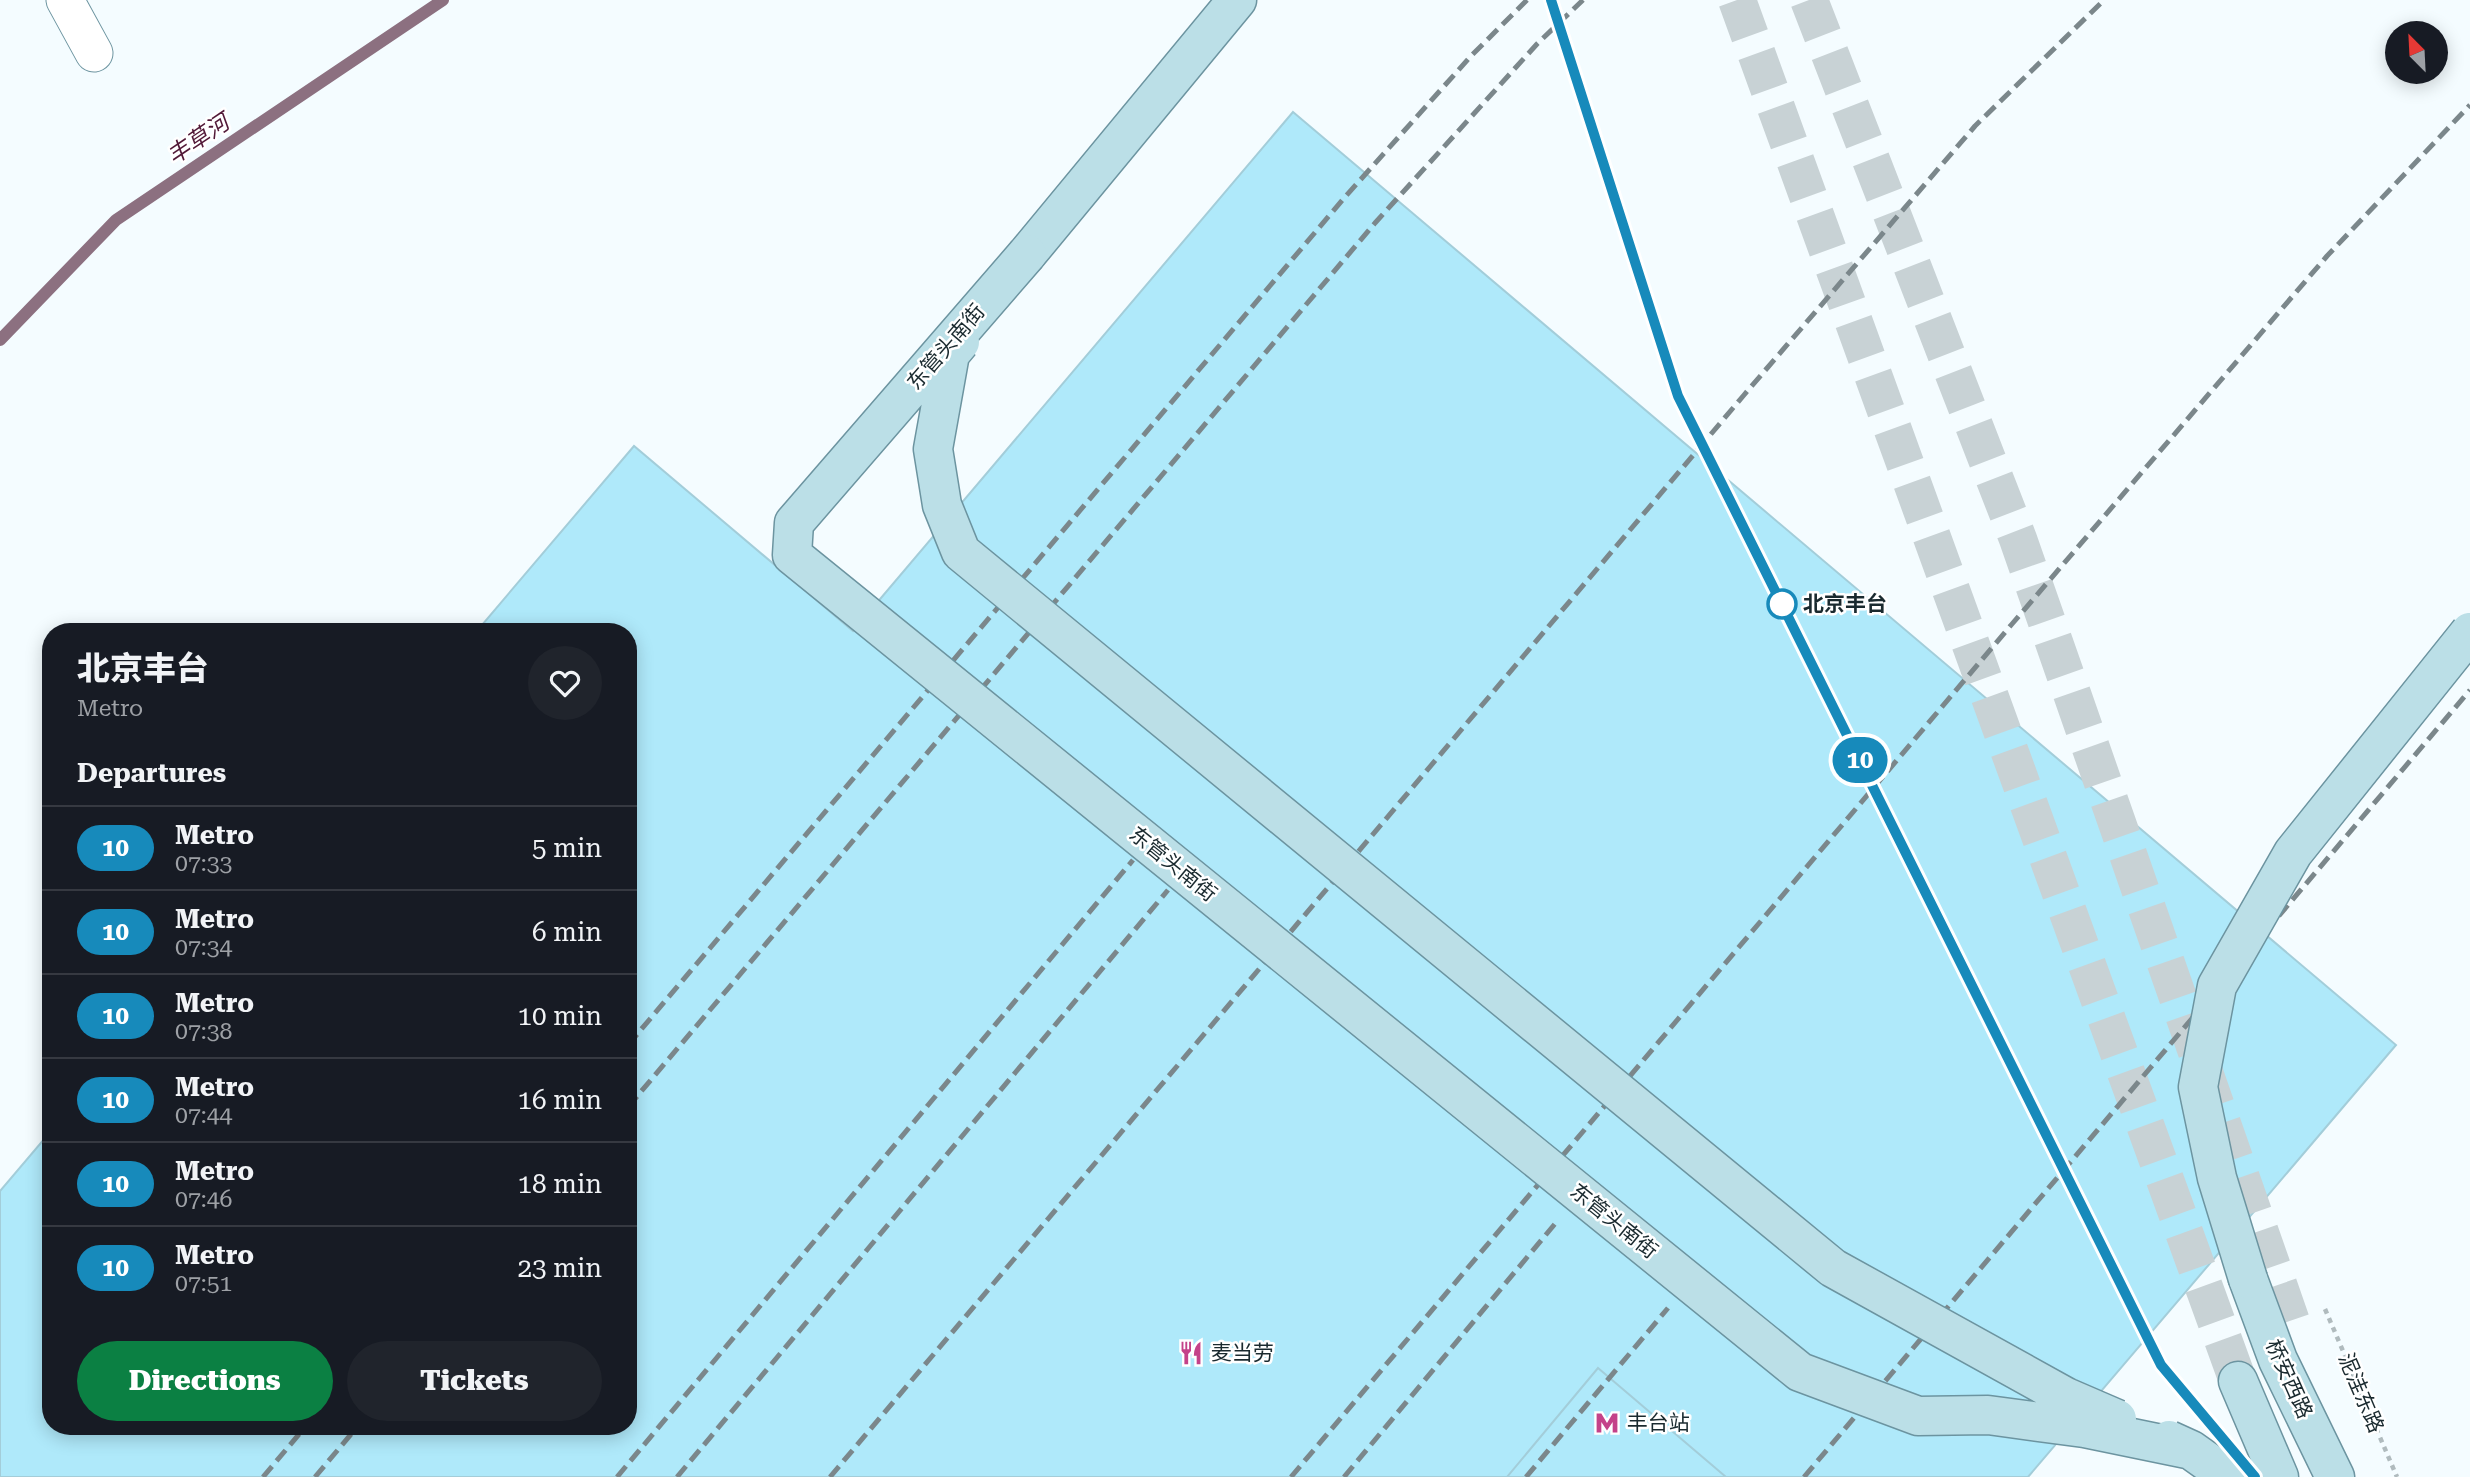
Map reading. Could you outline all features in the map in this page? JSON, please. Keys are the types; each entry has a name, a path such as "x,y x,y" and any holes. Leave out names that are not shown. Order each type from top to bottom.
{"main road":[{"name":"东管头南街","path":"1237,0 1027,254 794,523 792,555 1800,1371 1918,1416 1988,1415 2084,1428 2191,1450"},
{"path":"1027,254 950,355 933,449 942,505 961,552 1833,1268 2066,1397 2191,1450 2229,1477"},
{"name":"桥安西路","path":"2335,1477 2278,1360 2248,1279 2217,1178 2198,1087 2217,986 2293,853 2470,632"},
{"name":"泥洼东路","path":"2295,1332 2357,1477"},
{"path":"2238,1381 2279,1477"}],"street":[{"path":"65,0 94,53"}],"path":[{"name":"泥洼东路","path":"2325,1309 2397,1477"}],"building":[{"name":"北京丰台","path":"1293,112 2396,1045 2028,1477 0,1477 0,1191 42,1142 42,1435 637,1435 637,623 484,623 634,446 853,631"},
{"name":"丰台站","path":"1598,1368 1726,1477 1507,1477"}],"waterway":[{"name":"丰草河","path":"0,340 116,220 443,0"}],"tunnel":[{"path":"1737,0 2238,1381"},
{"path":"1809,0 2018,539 2295,1333"}],"railway":[{"path":"637,1034 1345,197 1471,56 1527,0"},
{"path":"637,1096 1375,223 1537,44 1583,0"},
{"path":"830,1477 1744,395 1975,126 2104,0"},
{"path":"1291,1477 2012,624 2327,256 2470,105"},
{"path":"1804,1477 2470,690"},
{"path":"617,1477 1133,860"},
{"path":"677,1477 1168,890"},
{"path":"1344,1477 1559,1219"},
{"path":"1526,1477 1668,1308"},
{"path":"263,1477 298,1435"},
{"path":"315,1477 350,1435"}],"metro line":[{"name":"10","path":"1551,0 1678,396 2161,1365 2255,1477"}],"place":[{"name":"北京丰台","path":"1782,604"},
{"name":"麦当劳","path":"1191,1353"},
{"name":"丰台站","path":"1607,1423"}]}
